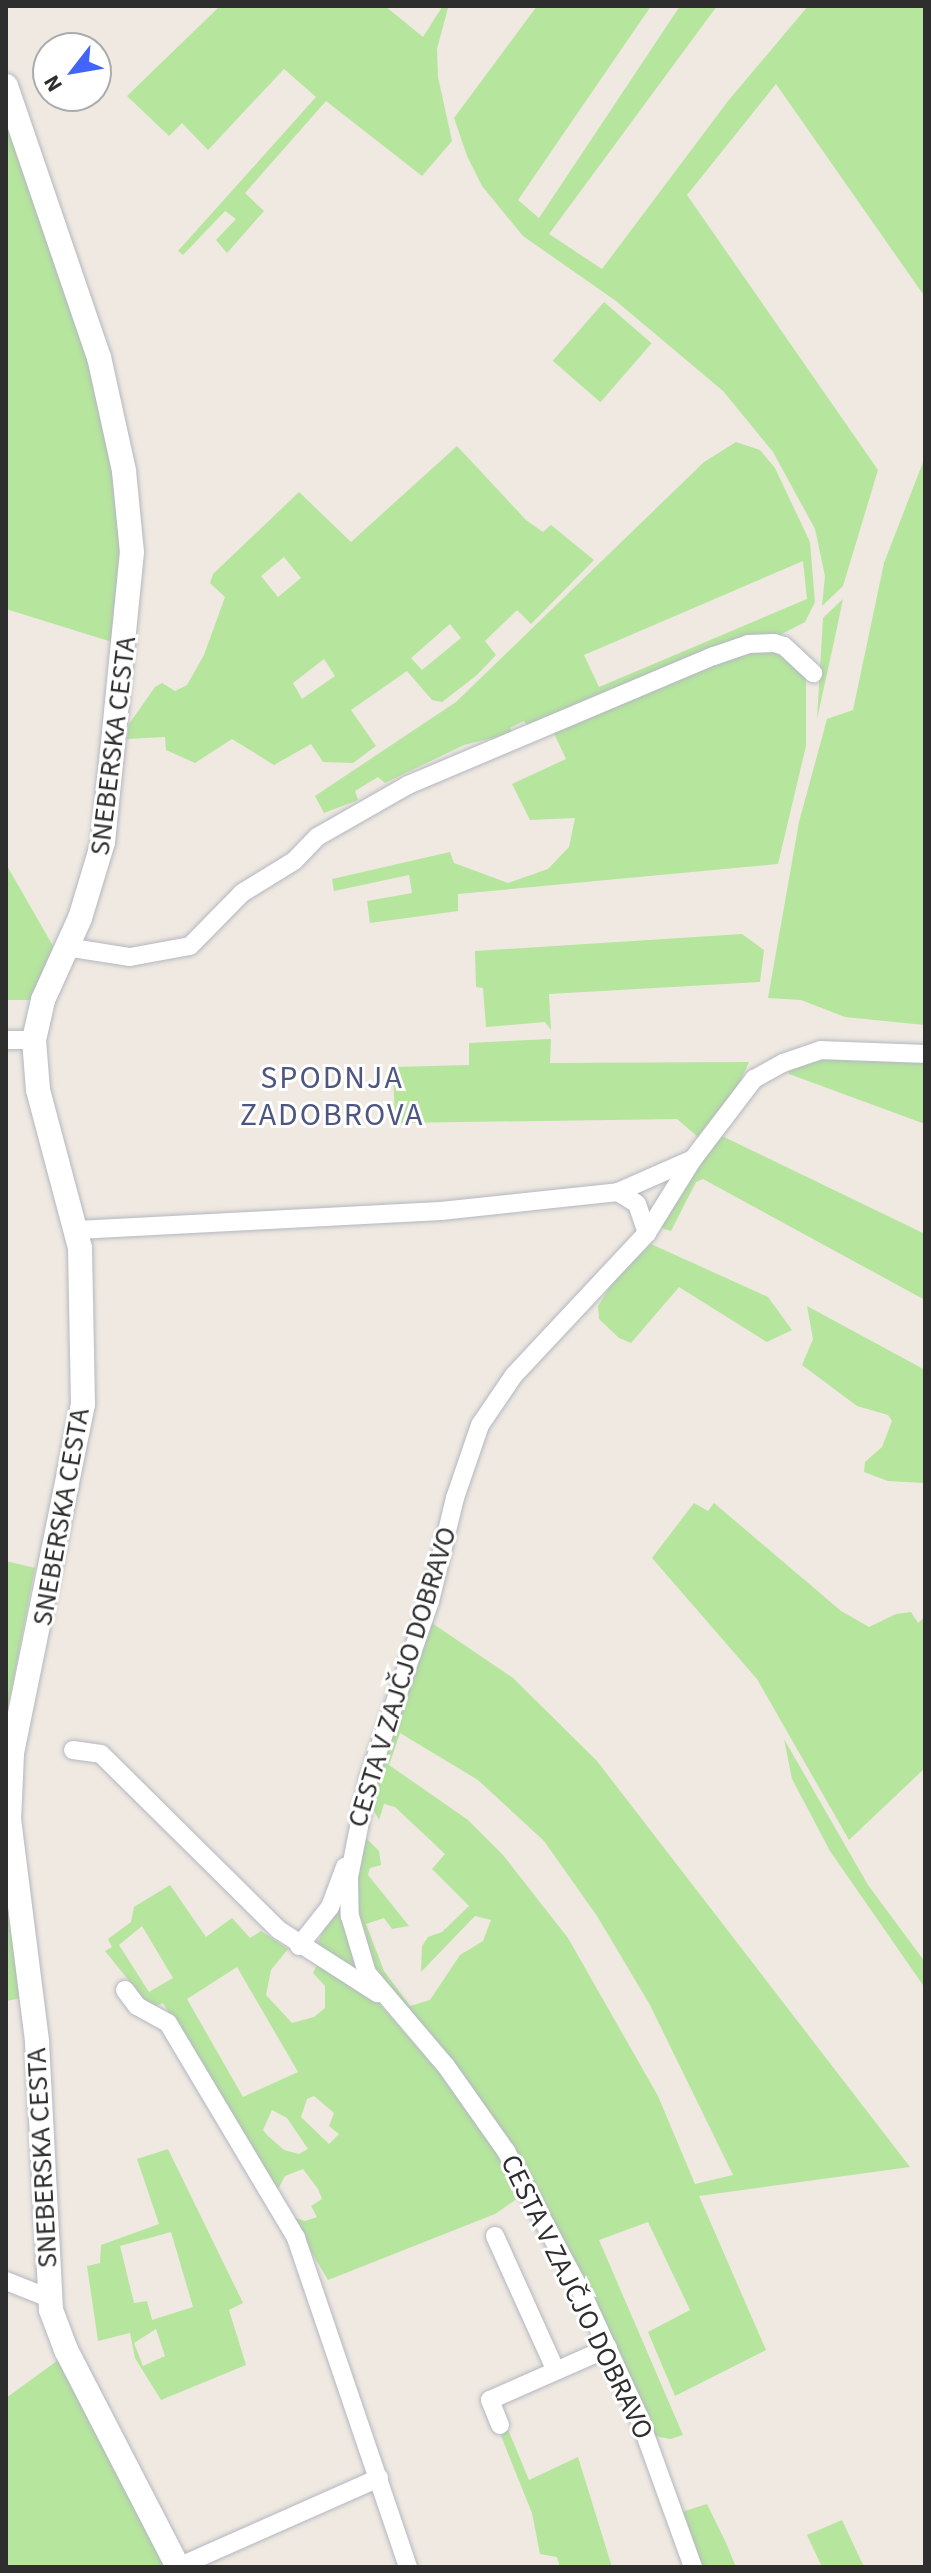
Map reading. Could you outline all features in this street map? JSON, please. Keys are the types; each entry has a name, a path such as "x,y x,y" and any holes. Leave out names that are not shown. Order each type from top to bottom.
{"street":[{"name":"SNEBERSKA CESTA","path":"6,86 99,357 131,526 129,615 103,842 66,947 43,1000 34,1040 38,1090 77,1230 83,1282 82,1421 9,1786 13,1853 39,2056 49,2298 66,2350 178,2567 379,2478"},
{"path":"66,947 130,957 190,946 242,893 294,861 317,837 408,785 714,656 748,644 774,643 784,646 813,673"},
{"path":"6,1040 34,1040"},
{"name":"CESTA V ZAJČJO DOBRAVO","path":"693,2567 682,2525 608,2348 506,2151 446,2066 380,1994 354,1937 350,1853 369,1777 430,1601 455,1498 480,1425 514,1375 647,1233 693,1159 754,1079 783,1063 821,1050 925,1054"},
{"name":"CESTA V ZAJČJO DOBRAVO","path":"77,1230 441,1211 618,1192 693,1159"},
{"path":"618,1192 637,1204 647,1233"},
{"path":"73,1750 101,1754 299,1946 380,1994"},
{"path":"299,1946 330,1907 350,1853"},
{"path":"125,1990 137,2006 168,2023 296,2238 408,2567"},
{"path":"495,2236 556,2371"},
{"path":"6,2281 49,2298"},
{"path":"500,2425 490,2400 608,2348"}],"green space":[{"path":"220,6 385,6 423,37 442,7 448,8 437,49 438,77 452,141 422,176 326,101 245,193 264,211 227,253 216,240 236,219 225,211 183,255 178,251 316,97 284,69 208,150 182,123 169,136 127,96"},
{"path":"537,6 651,6 518,200 539,218 680,6 717,6 549,234 602,269 728,101 808,6 925,6 925,297 776,84 687,195 878,470 843,586 822,606 825,576 815,529 773,452 723,391 616,301 523,236 482,186 467,156 454,118"},
{"path":"6,115 89,357 108,448 121,530 112,642 6,609"},
{"path":"604,302 652,343 600,402 553,361"},
{"path":"736,442 760,450 775,468 810,542 815,602 805,622 774,638 529,727 524,721 510,728 513,733 464,745 385,783 378,777 355,791 358,800 324,813 315,796 456,702 704,462","holes":["803,561 807,599 599,687 584,655"]},
{"path":"457,446 526,520 543,532 551,525 594,560 531,624 517,610 485,641 496,655 477,675 442,702 432,700 407,671 351,710 376,746 353,763 323,762 311,744 274,765 232,739 195,763 166,750 165,737 127,739 129,724 155,687 162,683 175,691 187,685 204,655 225,597 210,583 213,574 299,492 351,542","holes":["284,557 301,578 278,597 261,576","450,624 461,638 422,670 411,658","324,659 335,676 302,699 293,683"]},
{"path":"925,457 925,1025 845,1017 801,1000 768,998 799,822 827,719 853,710 884,563"},
{"path":"843,599 835,637 817,719 823,618"},
{"path":"749,648 787,653 806,675 806,746 778,864 458,894 458,911 370,923 367,901 412,893 409,875 334,891 332,879 450,852 454,863 508,883 548,869 569,847 575,818 530,820 512,784 566,759 551,727"},
{"path":"6,864 53,946 31,1000 6,1000"},
{"path":"742,934 764,950 760,982 549,994 551,1030 545,1022 486,1027 483,988 476,987 475,951"},
{"path":"551,1039 550,1063 749,1062 739,1084 698,1137 677,1119 395,1123 393,1067 469,1065 469,1043"},
{"path":"855,1054 925,1062 925,1124 789,1074 787,1067"},
{"path":"718,1134 925,1234 925,1300 703,1179 696,1182 671,1231 664,1229 661,1226"},
{"path":"651,1244 768,1297 792,1330 767,1342 679,1287 631,1343 619,1338 599,1319 598,1306 615,1279"},
{"path":"807,1306 925,1370 925,1483 888,1481 864,1472 865,1462 882,1447 892,1421 888,1415 857,1406 802,1365 813,1339"},
{"path":"694,1503 708,1511 714,1503 841,1611 869,1627 896,1614 911,1612 918,1623 925,1617 925,1768 849,1840 757,1679 652,1558"},
{"path":"6,1561 35,1568 6,1719"},
{"path":"429,1621 513,1678 597,1761 910,2167 699,2196 766,2350 675,2396 648,2332 690,2310 648,2222 599,2240 683,2435 670,2439 655,2436 554,2230 367,1962 356,1912 359,1831 379,1851 381,1865 370,1868 368,1875 409,1926 392,1929 384,1918 366,1924 384,1971 410,2006 430,2000 460,1955 483,1941 491,1920 475,1916 421,1972 422,1946 428,1937 442,1932 469,1906 432,1869 445,1854 395,1807 384,1804 379,1820 368,1800","holes":["400,1733 478,1780 544,1841 597,1916 650,2005 733,2175 695,2184 658,2096 568,1938 503,1855 468,1820 389,1765"]},
{"path":"784,1739 868,1885 925,1962 925,1988 830,1851 792,1779"},
{"path":"170,1885 206,1937 232,1918 250,1938 261,1931 288,1949 271,1970 266,1995 292,2023 314,2017 325,2008 325,1986 313,1973 317,1965 377,2001 463,2100 524,2194 495,2214 328,2280 290,2216 305,2221 317,2217 311,2206 322,2199 318,2189 303,2169 285,2176 276,2193 163,2003 151,2008 105,1951 112,1947 108,1939 131,1922 134,1907","holes":["142,1926 173,1978 149,1992 119,1945","237,1967 298,2072 243,2097 187,1999","314,2096 334,2113 329,2126 339,2134 329,2144 301,2117 307,2099","272,2110 287,2118 308,2149 299,2154 284,2150 263,2130"]},
{"path":"341,1890 349,1946 360,1972 316,1947"},
{"path":"6,1892 22,1998 6,2001"},
{"path":"168,2149 243,2303 229,2310 246,2365 161,2400 135,2358 130,2333 98,2341 87,2266 100,2263 101,2245 159,2224 137,2159","holes":["171,2232 193,2307 152,2320 147,2301 134,2303 120,2246","156,2329 165,2356 143,2366 134,2343"]},
{"path":"61,2358 166,2567 6,2567 6,2398"},
{"path":"504,2420 529,2480 578,2457 612,2567 560,2567 557,2557 540,2554 532,2513 501,2436"},
{"path":"707,2504 736,2567 700,2567 682,2512"},
{"path":"842,2520 864,2567 822,2567 807,2535"}],"district":[{"name":"SPODNJA ZADOBROVA","path":"332,1098"}]}
